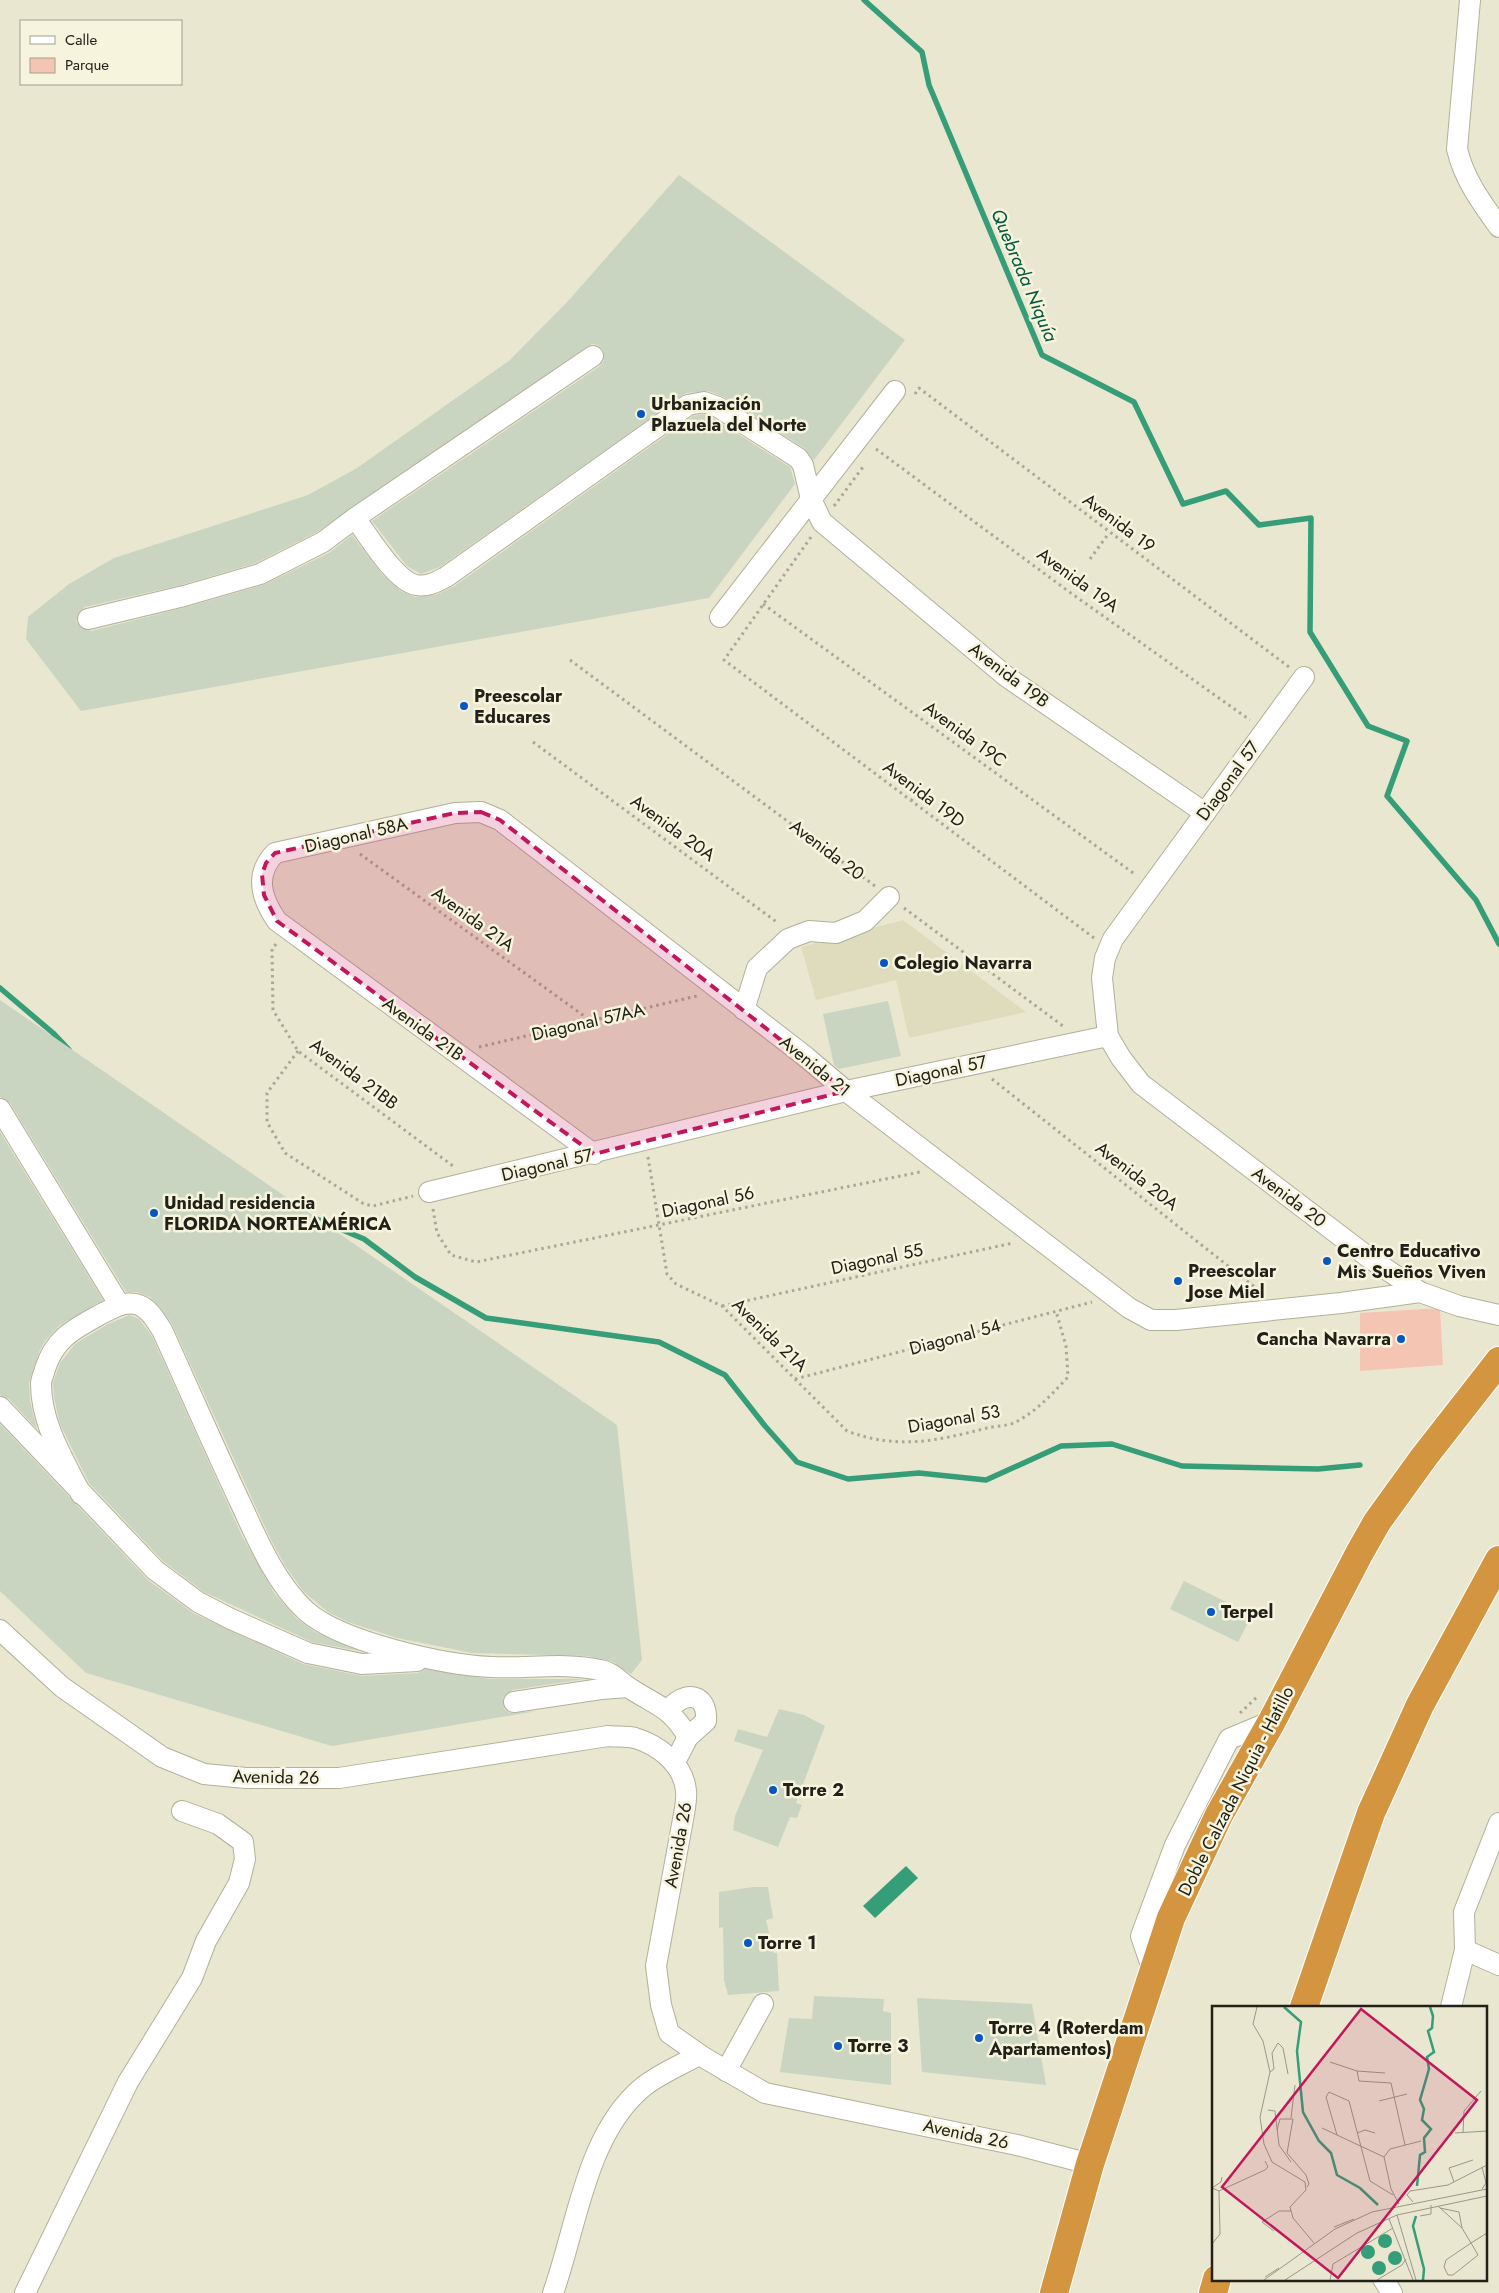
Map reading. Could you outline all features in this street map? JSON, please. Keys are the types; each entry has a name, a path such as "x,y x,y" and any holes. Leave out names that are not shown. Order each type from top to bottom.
{"highway":[{"name":"Doble Calzada Niquia - Hatillo","path":"1054,2293 1090,2164 1171,1918 1219,1814 1272,1721 1377,1522 1424,1457 1499,1361"},
{"path":"1304,2006 1371,1813 1420,1705 1499,1560"},
{"path":"1213,2293 1217,2280"}],"street":[{"path":"1470,0 1457,149 1461,166 1468,181 1499,226"},
{"path":"88,618 184,596 260,574 323,542 355,518 593,356"},
{"path":"720,617 895,390"},
{"path":"355,518 395,570 414,585 431,585 454,571 688,405 704,402 718,408 798,458 804,465 811,500"},
{"name":"Avenida 19B","path":"811,500 822,522 1007,676 1205,813"},
{"name":"Diagonal 57","path":"429,1192 594,1154 846,1091 1108,1036 1102,978 1109,949 1117,933 1304,678"},
{"name":"Diagonal 58A","path":"264,895 262,874 266,863 276,853 455,813 481,812"},
{"name":"Avenida 21","path":"481,812 500,820 846,1091 1114,1296 1151,1320 1176,1320 1283,1309"},
{"name":"Avenida 21B","path":"264,895 268,908 277,922 594,1154"},
{"path":"744,1010 757,968 788,939 808,931 836,933 865,921 889,897"},
{"name":"Avenida 20","path":"1108,1036 1121,1058 1141,1084 1368,1257 1420,1292 1459,1306 1499,1315"},
{"path":"0,1109 119,1304"},
{"path":"1283,1309 1420,1292"},
{"path":"81,1494 50,1430 45,1414 41,1382 50,1355 64,1337 84,1322 119,1304 139,1305 151,1314 162,1330 247,1518 281,1581 291,1595 322,1623 358,1638 434,1661"},
{"path":"0,1407 155,1570 198,1602 231,1619 308,1653 362,1664 434,1661 491,1667 562,1666 601,1670 617,1677 628,1687 668,1711 688,1737"},
{"name":"Avenida 26","path":"0,1630 62,1687 117,1726 162,1757 204,1774 246,1778 339,1778 608,1736 635,1738 657,1749 674,1762 683,1776 686,1792 656,1966 661,2005 669,2033 701,2056 764,2092 1017,2145 1090,2164"},
{"path":"514,1702 601,1689 628,1687"},
{"path":"668,1711 673,1704 684,1696 692,1696 704,1704 707,1711 706,1721 688,1737 674,1762"},
{"path":"25,2293 128,2082 192,1978 206,1941 239,1883 245,1859 243,1842 218,1824 182,1812"},
{"path":"1451,2006 1465,1950 1464,1912 1499,1823"},
{"path":"1465,1950 1499,1965"},
{"path":"726,2071 763,2004"},
{"path":"553,2293 581,2199 605,2131 623,2106 644,2086 701,2056"},
{"path":"560,2293 593,2202 613,2136 634,2107 649,2093 701,2056"},
{"path":"1384,2280 1392,2293"}],"path":[{"name":"Avenida 19","path":"919,388 1109,533 1304,678"},
{"name":"Avenida 19A","path":"876,449 1068,591 1265,731"},
{"path":"1090,559 1109,533"},
{"name":"Avenida 19C","path":"763,604 1151,886"},
{"name":"Avenida 20","path":"570,660 1084,1041"},
{"name":"Avenida 19D","path":"724,660 1109,949"},
{"name":"Avenida 20A","path":"534,742 796,936"},
{"path":"911,801 920,788"},
{"name":"Avenida 21A","path":"339,839 592,1021"},
{"name":"Avenida 21BB","path":"288,929 272,950 273,1010 298,1051 474,1182"},
{"name":"Diagonal 57AA","path":"456,1053 719,991"},
{"path":"298,1051 267,1093 267,1122 285,1153 364,1204 373,1206 429,1192"},
{"name":"Avenida 20A","path":"973,1064 1283,1309"},
{"name":"Avenida 21A","path":"646,1141 666,1274 676,1284 722,1306 847,1431 887,1443"},
{"name":"Diagonal 56","path":"429,1192 437,1233 452,1255 476,1262 659,1227 945,1167"},
{"name":"Diagonal 55","path":"722,1306 1038,1238"},
{"name":"Diagonal 54","path":"795,1379 1114,1296"},
{"name":"Diagonal 53","path":"887,1443 921,1441 1014,1423 1043,1404 1068,1377 1066,1346 1056,1311"}],"highlighted area":[{"path":"481,812 500,820 846,1091 594,1154 277,921 264,895 262,874 266,863 275,853 455,813"}],"shaded area":[{"name":"Colegio Navarra","path":"903,920 1026,1012 909,1038 896,980 816,1000 801,947"},
{"path":"906,1866 918,1878 875,1918 863,1906"}],"green space":[{"name":"Cancha Navarra","path":"1440,1308 1443,1365 1360,1371 1360,1313"}],"building":[{"name":"Urbanización Plazuela del Norte","path":"679,175 905,340 814,460 804,448 724,397 708,391 686,393 440,567 421,574 407,566 372,521 600,366 604,361 603,350 598,345 592,344 317,532 256,563 181,585 85,607 80,611 76,621 80,627 91,631 187,607 263,585 329,553 352,535 382,574 401,591 415,597 435,595 453,587 693,416 703,414 713,418 790,467 795,484 709,598 81,711 26,639 28,617 69,584 114,558 308,495 357,468 510,360 569,300"},
{"path":"0,1000 617,1425 642,1660 631,1674 613,1662 588,1656 472,1653 397,1638 348,1622 328,1612 304,1592 286,1567 271,1540 172,1324 161,1308 150,1297 137,1292 126,1292 10,1103 0,1097"},
{"path":"888,1001 901,1056 839,1069 834,1065 823,1014"},
{"path":"0,1132 103,1300 60,1325 45,1341 39,1352 29,1383 30,1401 37,1429 9,1399 0,1395"},
{"path":"130,1315 139,1319 152,1336 242,1536 275,1594 297,1619 315,1632 359,1651 312,1642 204,1592 163,1561 89,1483 60,1424 53,1383 60,1363 75,1344 108,1324"},
{"path":"0,1424 148,1580 193,1613 303,1664 362,1676 418,1673 425,1669 490,1679 585,1679 512,1690 503,1698 504,1709 510,1713 537,1711 332,1746 86,1673 0,1591"},
{"name":"Terpel","path":"1184,1581 1252,1615 1238,1642 1170,1609"},
{"name":"Torre 2","path":"779,1709 804,1715 825,1726 796,1803 802,1805 797,1818 790,1817 778,1847 733,1830 735,1816 763,1750 734,1741 738,1729 767,1737"},
{"name":"Torre 1","path":"753,1887 768,1887 773,1918 766,1920 774,1953 777,1953 779,1991 728,1995 724,1980 723,1927 719,1928 719,1892"},
{"name":"Torre 3","path":"814,1996 884,1999 883,2011 891,2013 891,2085 780,2072 789,2018 812,2019"},
{"name":"Torre 4 (Roterdam Apartamentos)","path":"917,1998 1032,2004 1046,2085 922,2072"}],"waterway":[{"name":"Quebrada Niquía","path":"864,0 922,52 929,85 1042,355 1134,402 1183,504 1226,491 1259,525 1311,518 1310,632 1368,726 1407,741 1387,796 1476,900 1499,944"},
{"path":"0,988 53,1033 69,1050"},
{"path":"314,1218 364,1239 415,1277 486,1318 659,1342 725,1375 765,1426 797,1462 848,1479 919,1473 986,1480 1061,1446 1112,1444 1182,1466 1318,1469 1360,1465"}],"place":[{"name":"Urbanización Plazuela del Norte","path":"641,414"},
{"name":"Preescolar Educares","path":"464,706"},
{"name":"Colegio Navarra","path":"884,963"},
{"name":"Unidad residencia FLORIDA NORTEAMÉRICA","path":"154,1213"},
{"name":"Centro Educativo Mis Sueños Viven","path":"1327,1261"},
{"name":"Preescolar Jose Miel","path":"1178,1281"},
{"name":"Cancha Navarra","path":"1401,1339"},
{"name":"Terpel","path":"1211,1612"},
{"name":"Torre 2","path":"773,1790"},
{"name":"Torre 1","path":"748,1943"},
{"name":"Torre 4 (Roterdam Apartamentos)","path":"979,2038"},
{"name":"Torre 3","path":"838,2046"}]}
